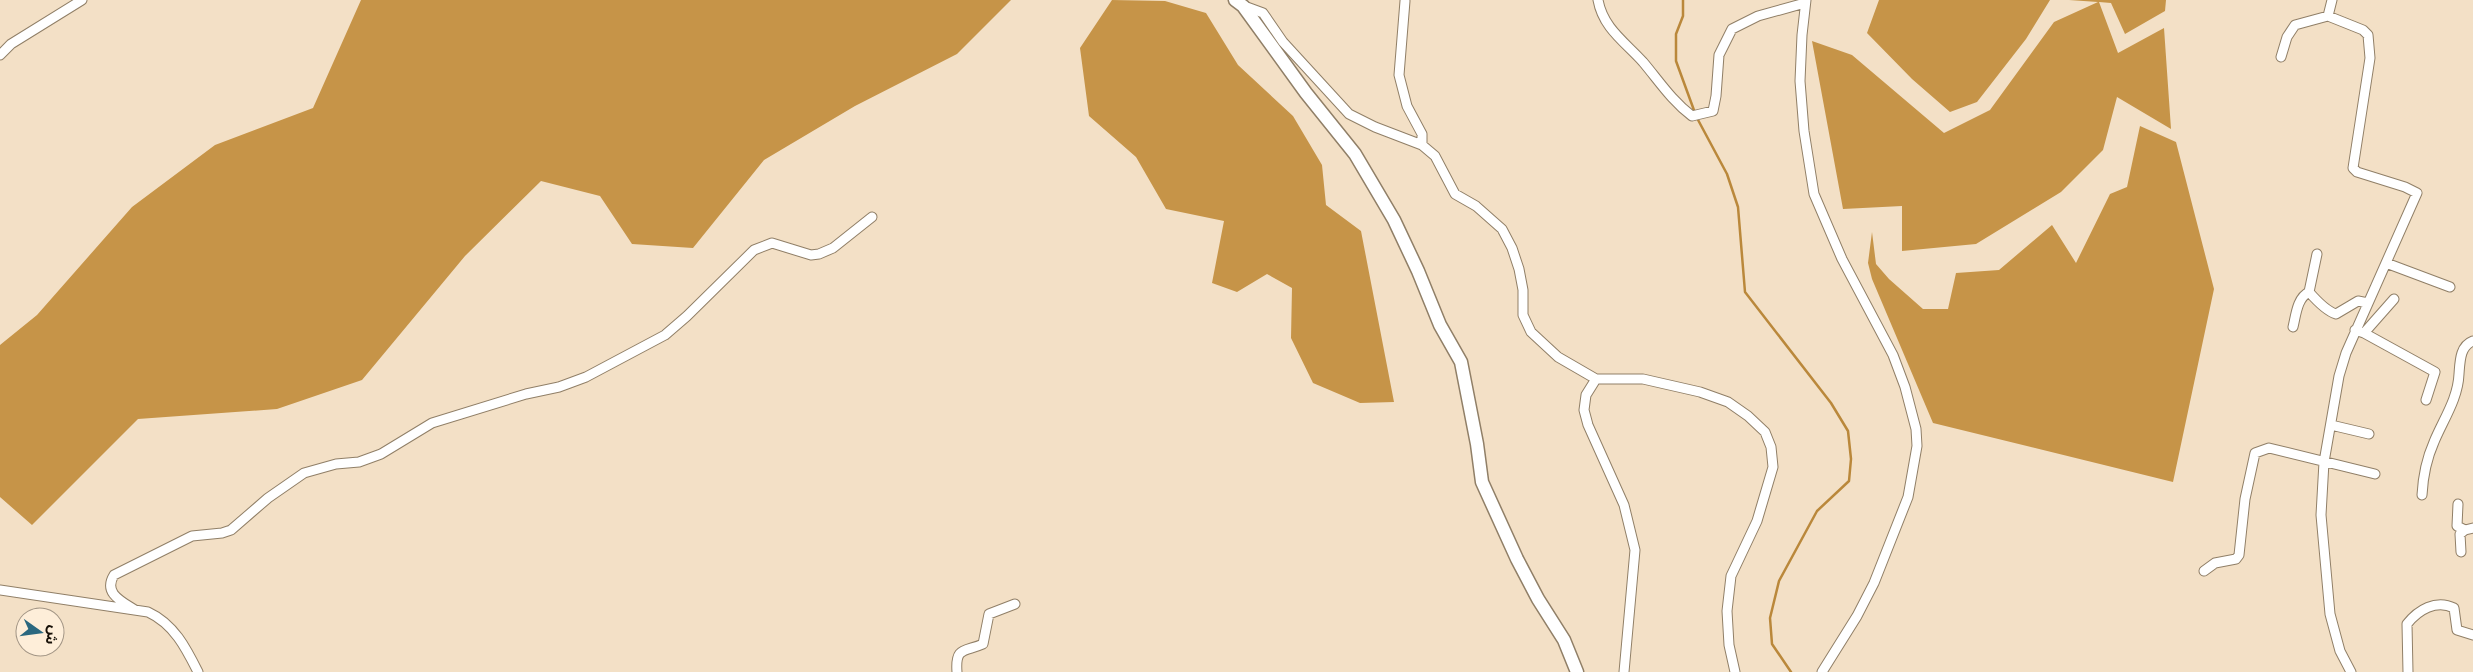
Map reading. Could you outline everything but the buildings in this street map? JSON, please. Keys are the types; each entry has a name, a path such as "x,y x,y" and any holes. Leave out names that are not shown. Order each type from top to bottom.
{"main road":[{"path":"1239,3 1297,81 1355,154 1394,220 1418,271 1440,325 1461,362 1477,444 1482,482 1517,559 1538,599 1564,640 1577,672"}],"street":[{"path":"0,55 11,44 82,0"},
{"path":"1405,0 1399,75 1406,106 1422,134 1422,144"},
{"path":"1598,0 1610,28 1641,60 1680,107 1692,116 1713,110 1719,55 1732,29 1758,16 1805,2 1800,81 1804,131 1814,194 1842,259 1881,332 1906,387 1916,429 1917,446 1908,497 1874,583 1866,602 1822,672"},
{"path":"2328,16 2332,0"},
{"path":"1239,3 1263,13 1283,42 1349,114 1369,124 1422,144 1436,156 1455,194 1476,206 1502,230 1512,248 1520,269 1523,290 1523,315 1531,332 1558,356 1596,379 1643,379 1700,392 1728,402 1748,416 1765,432 1771,447 1773,467 1757,521 1731,576 1727,611 1729,645 1734,672"},
{"path":"2281,57 2287,37 2296,25 2328,16 2363,30 2368,35 2370,58 2353,168 2357,172 2405,187 2417,193 2355,330 2339,376 2332,425 2324,462 2321,515 2329,607 2340,650 2351,672"},
{"path":"135,610 120,601 111,590 110,582 114,575 192,536 222,533 231,530 268,498 304,473 336,464 359,462 381,454 432,423 526,394 559,387 586,377 665,335 688,316 754,250 772,243 811,255 819,254 833,248 872,217"},
{"path":"2293,326 2299,303 2305,294 2309,292 2317,254"},
{"path":"2386,263 2450,287"},
{"path":"2309,292 2330,312 2336,314 2358,301 2368,304"},
{"path":"2364,333 2394,299"},
{"path":"2355,330 2436,372 2426,400"},
{"path":"2422,495 2423,475 2430,452 2457,390 2464,346 2473,340"},
{"path":"1596,379 1586,395 1584,410 1588,425 1624,505 1635,550 1624,672"},
{"path":"2332,425 2369,434"},
{"path":"2204,571 2215,564 2236,559 2239,555 2245,499 2255,453 2269,448 2375,474"},
{"path":"2458,504 2458,526 2469,529"},
{"path":"2461,552 2460,534 2469,529"},
{"path":"0,590 135,610 159,617 171,627 187,650 198,672"},
{"path":"957,672 956,663 960,652 983,644 989,614 1015,604"},
{"path":"2408,672 2407,624 2415,614 2425,608 2438,605 2451,606 2454,608 2457,630 2473,635"}],"shaded area":[{"path":"361,0 1011,0 957,54 855,106 764,160 693,248 632,244 600,196 541,181 465,256 362,380 277,409 138,419 32,525 0,497 0,345 37,315 132,207 215,145 313,108"},
{"path":"1112,0 1165,1 1206,13 1238,65 1293,116 1322,165 1326,205 1361,231 1394,402 1360,403 1313,383 1291,338 1292,288 1267,274 1237,292 1212,283 1224,221 1166,209 1136,157 1089,116 1080,48"},
{"path":"1879,0 2050,0 2026,39 1977,102 1950,112 1912,79 1867,33"},
{"path":"2069,0 2166,0 2165,11 2125,34 2111,3 2099,2 2118,53 2164,28 2171,129 2117,97 2103,150 2061,192 1976,244 1902,251 1902,206 1843,209 1812,41 1852,55 1944,133 1990,110 2054,22 2098,2"},
{"path":"2140,126 2176,142 2214,289 2173,482 1933,423 1872,279 1868,263 1872,232 1876,264 1889,279 1923,309 1948,309 1956,273 1999,270 2052,225 2076,263 2110,194 2127,187"}],"waterway":[{"path":"1683,0 1683,16 1676,34 1676,61 1695,113"},
{"path":"1697,118 1727,174 1738,207 1745,292 1831,403 1848,431 1851,459 1849,481 1817,511 1779,581 1770,618 1772,644 1791,672"}]}
